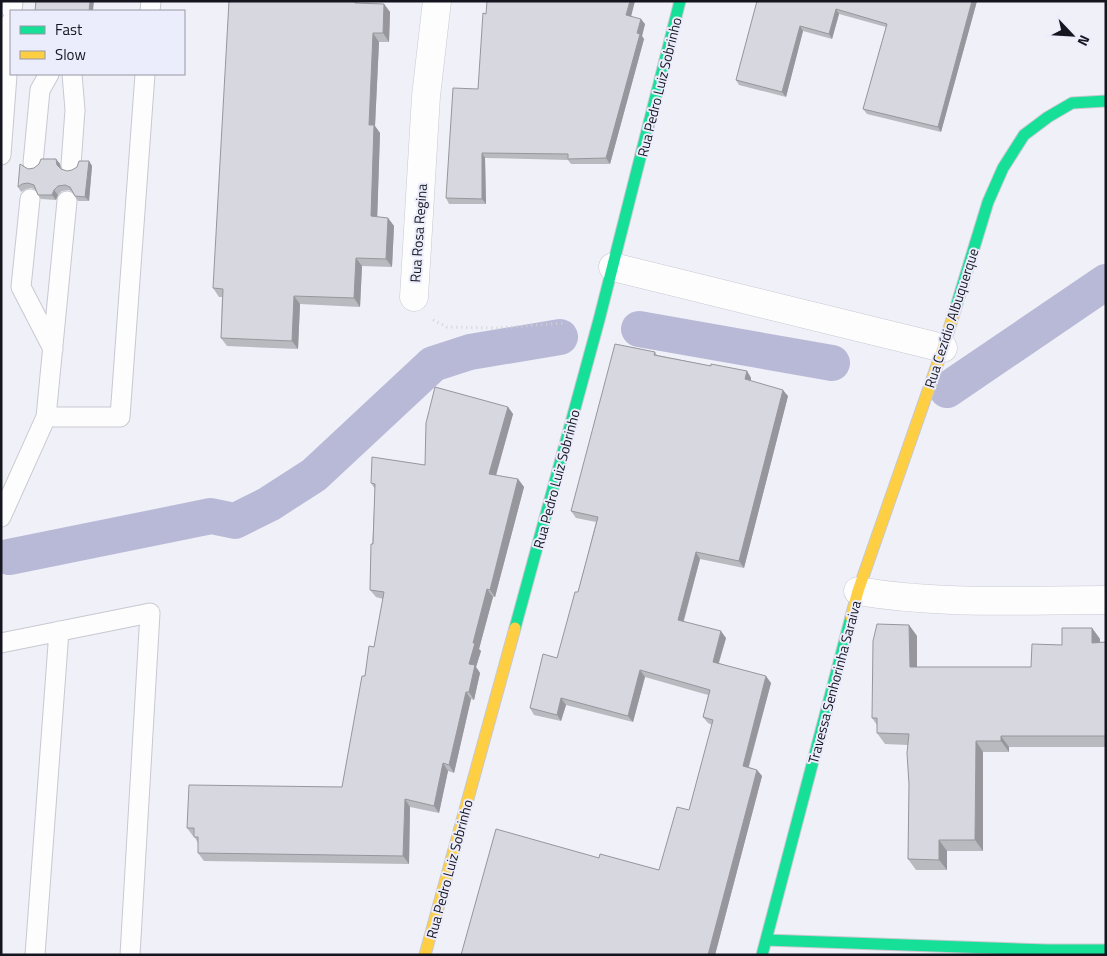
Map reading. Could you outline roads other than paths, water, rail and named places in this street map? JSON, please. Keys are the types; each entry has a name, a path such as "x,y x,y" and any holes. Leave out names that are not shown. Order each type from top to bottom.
{"street":[{"name":"Rua Rosa Regina","path":"414,297 426,96 438,1"},
{"name":"Rua Pedro Luiz Sobrinho","path":"425,955 599,320 680,1"},
{"name":"Rua Cezídio Albuquerque","path":"858,591 943,348 988,202 1003,168 1024,135 1048,117 1072,103 1106,101"},
{"path":"613,267 943,348"},
{"name":"Travessa Senhorinha Saraiva","path":"762,955 858,591 892,597 928,600 1106,600"},
{"path":"766,940 1038,950 1106,950"}],"lane":[{"path":"1,155 10,35"},
{"path":"33,163 40,90 48,75"},
{"path":"70,165 75,110 72,75"},
{"path":"46,417 120,418 146,75"},
{"path":"30,199 21,287 53,349"},
{"path":"1,517 46,417 67,201"},
{"path":"1,643 150,612 130,955"},
{"path":"35,955 59,631"}],"waterway":[{"path":"947,390 1106,282"},
{"path":"639,329 832,363"},
{"path":"9,557 211,516 235,521 269,504 314,475 433,364 470,352 560,337"}]}
